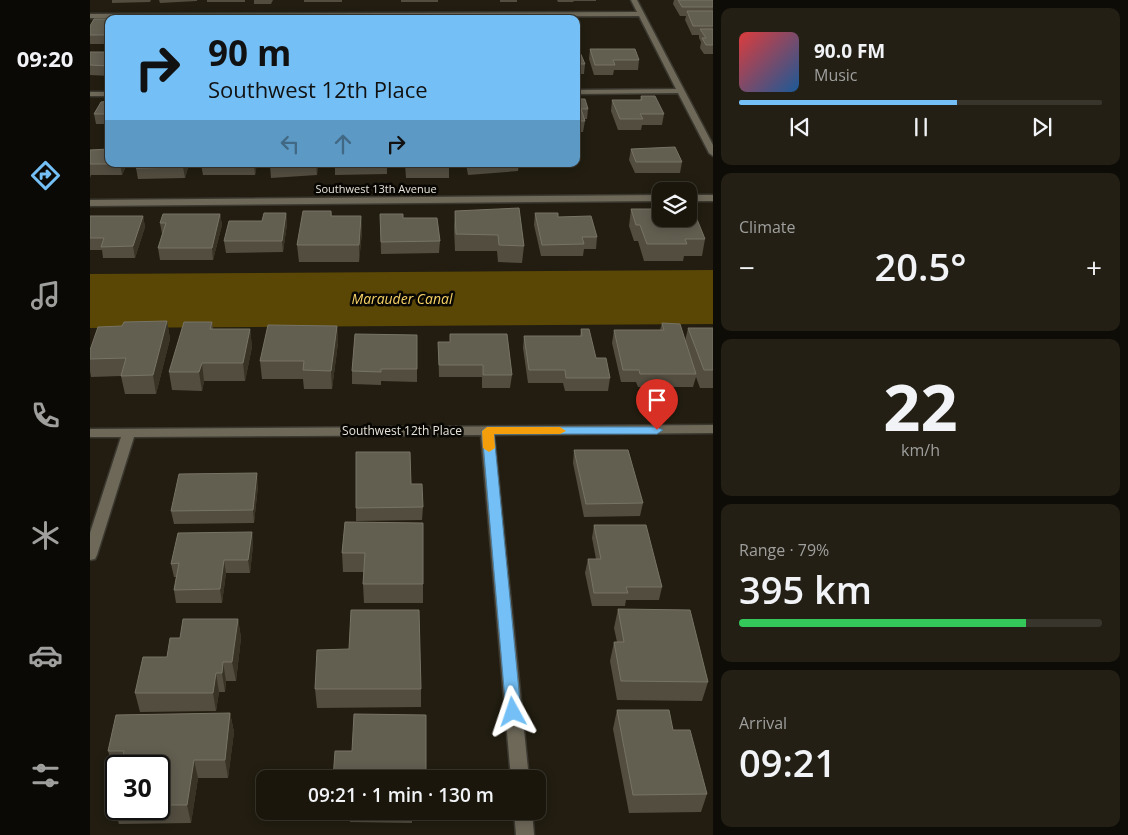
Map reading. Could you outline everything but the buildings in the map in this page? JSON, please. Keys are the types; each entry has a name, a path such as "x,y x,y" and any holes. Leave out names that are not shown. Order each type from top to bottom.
{"street":[{"path":"634,0 713,153"},
{"path":"366,15 641,14"},
{"path":"90,16 105,16"},
{"path":"580,92 681,91"},
{"path":"90,94 105,94"},
{"name":"Southwest 13th Avenue","path":"90,202 652,198"},
{"path":"697,198 713,198"},
{"name":"Southwest 12th Place","path":"90,433 713,430"},
{"path":"487,431 519,770"},
{"path":"90,555 129,432"},
{"path":"524,820 525,835"}],"water":[{"name":"Marauder Canal","path":"713,270 713,324 90,328 90,274"}],"slow traffic":[{"path":"489,448 487,431 560,431"}],"route":[{"path":"513,712 487,431 657,430"}]}
